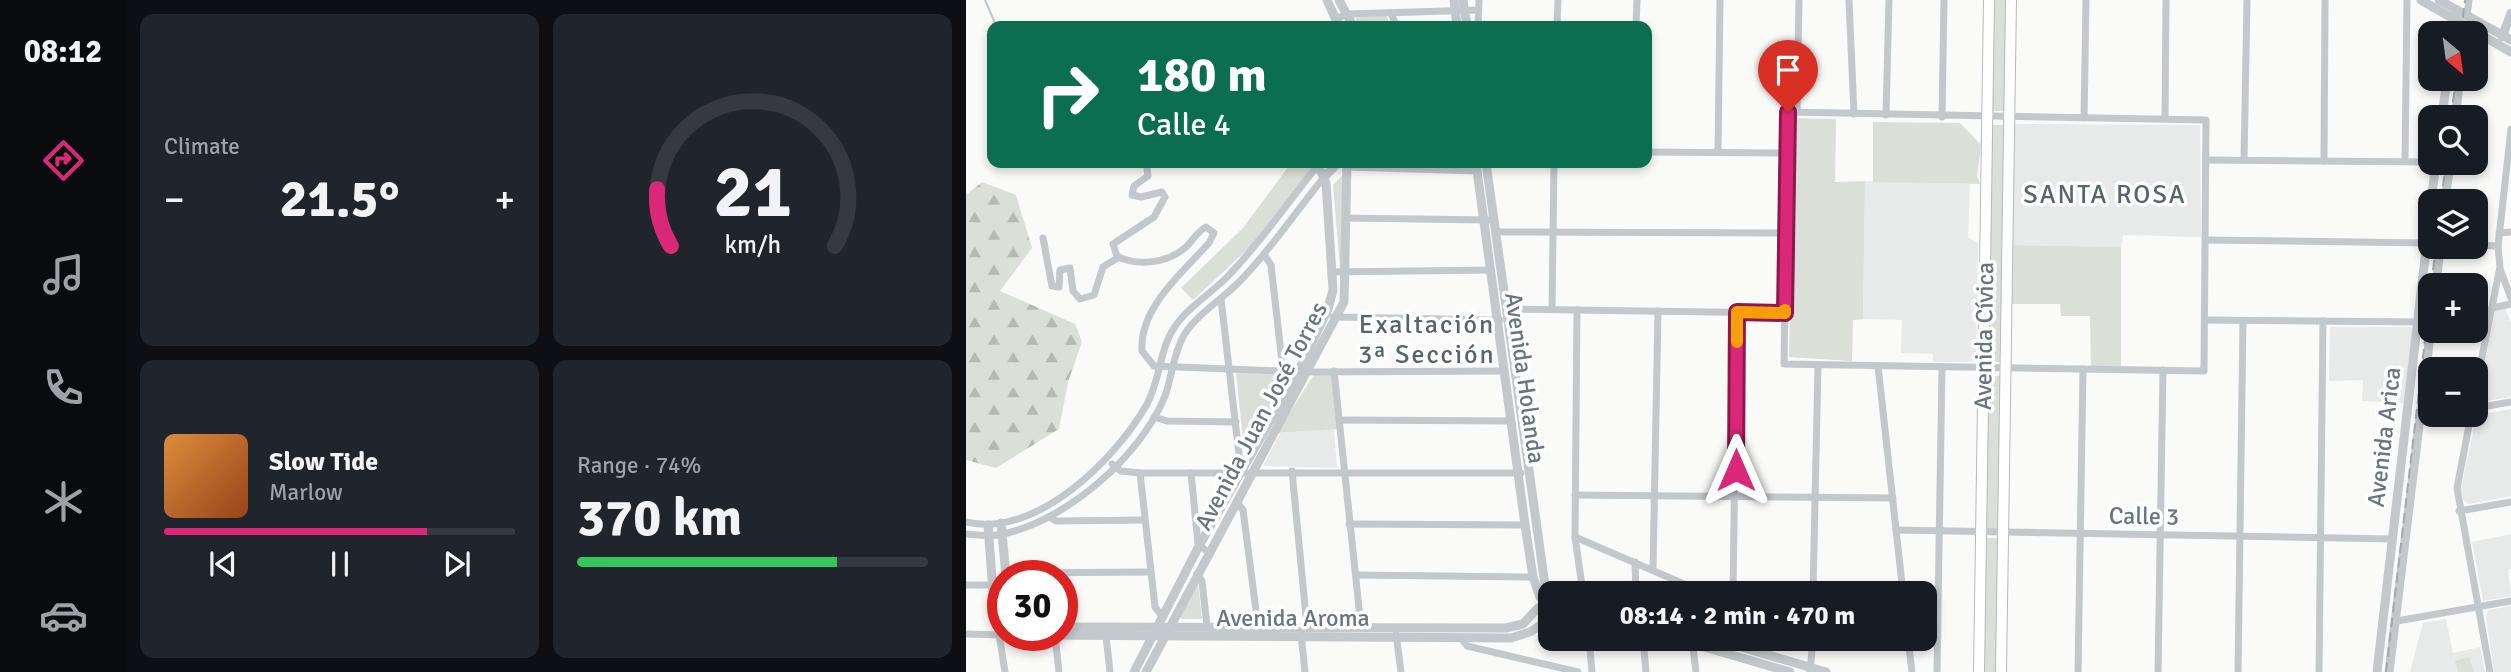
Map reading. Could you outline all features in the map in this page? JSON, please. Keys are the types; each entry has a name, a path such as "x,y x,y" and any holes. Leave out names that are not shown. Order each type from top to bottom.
{"main road":[{"name":"Avenida Cívica","path":"1979,672 1989,0"},
{"name":"Avenida Cívica","path":"2001,672 2011,0"}],"street":[{"path":"1328,0 1337,21"},
{"path":"1339,0 1350,21"},
{"path":"1454,0 1464,21"},
{"path":"1458,21 1463,0"},
{"path":"1478,21 1479,0"},
{"path":"1557,21 1558,0"},
{"path":"1636,21 1637,0"},
{"path":"1718,152 1720,0"},
{"path":"1797,112 1799,0"},
{"path":"1849,0 1854,114"},
{"path":"1886,115 1889,0"},
{"path":"1942,117 1944,0"},
{"path":"2084,118 2086,0"},
{"path":"2165,118 2166,0"},
{"path":"2244,160 2247,0"},
{"path":"2324,161 2325,0"},
{"path":"2405,161 2407,0"},
{"path":"2421,0 2455,10"},
{"path":"2439,0 2455,10"},
{"path":"2466,21 2469,0"},
{"path":"1338,21 1347,15 1478,10"},
{"path":"2511,13 2504,39 2511,52"},
{"path":"1391,14 1394,21"},
{"path":"1788,112 1797,112 1942,117 2206,120 2204,371 1784,364 1788,112"},
{"path":"2511,129 2498,246 2500,267 2511,298"},
{"path":"1652,152 1787,153"},
{"path":"2207,160 2418,162"},
{"path":"1147,168 1148,176 1134,186 1132,195 1141,197 1162,192 1165,197 1154,217 1113,244 1113,252 1119,257 1156,261 1182,250 1206,227 1213,231 1209,243 1157,303 1146,324 1142,351 1150,363 1160,368 1172,369 1302,372 1504,371"},
{"path":"966,522 988,525 1001,523 1055,501 1092,474 1148,403 1173,329 1215,289 1317,168"},
{"name":"Avenida Juan José Torres","path":"1146,672 1252,473 1302,372 1326,314 1332,296 1325,176 1322,168"},
{"path":"966,534 1002,534 1049,517 1092,488 1114,466 1154,417 1165,397 1184,334 1222,300 1264,254 1325,176 1338,168"},
{"name":"Avenida Juan José Torres","path":"1134,672 1199,546 1241,472 1336,318 1346,293 1344,168"},
{"name":"Avenida Holanda","path":"1477,168 1489,220 1495,232 1506,309 1502,320 1504,371 1511,421 1523,473 1525,525 1538,586"},
{"name":"Avenida Holanda","path":"1486,168 1491,270 1502,320 1537,580"},
{"path":"1552,309 1554,168"},
{"path":"1345,218 1489,220"},
{"path":"1495,232 1786,233"},
{"path":"2499,233 2511,232"},
{"path":"1043,238 1052,286 1055,288 1060,284 1062,268 1070,268 1073,290 1080,299 1094,295 1103,267 1119,257"},
{"path":"2206,240 2418,243"},
{"path":"2488,246 2498,246"},
{"path":"1264,254 1271,265 1283,371"},
{"name":"Avenida Arica","path":"2377,672 2424,259"},
{"path":"2482,357 2500,267"},
{"path":"1331,272 1491,270"},
{"path":"1215,289 1222,300 1241,472"},
{"path":"2492,308 2511,304"},
{"path":"1506,309 1785,313"},
{"path":"1577,310 1575,495 1576,537 1582,581"},
{"path":"1653,570 1658,311"},
{"path":"1733,581 1737,312"},
{"path":"1326,314 1336,318 1502,320"},
{"path":"2204,320 2417,322"},
{"path":"2238,672 2243,321"},
{"path":"2319,672 2323,321"},
{"name":"Avenida Arica","path":"2389,672 2429,343"},
{"path":"1813,581 1818,365"},
{"path":"1878,366 1902,581"},
{"path":"1937,672 1942,367"},
{"path":"2078,672 2083,369"},
{"path":"1334,370 1361,627"},
{"path":"2158,672 2163,370"},
{"path":"2488,406 2511,402"},
{"path":"1154,417 1167,421 1236,422"},
{"path":"1339,420 1511,421"},
{"path":"2469,427 2457,488 2459,512 2490,672"},
{"path":"1106,459 1121,471 1140,473 1344,470 1523,473"},
{"path":"1292,471 1305,672"},
{"path":"1140,473 1155,607 1163,617"},
{"path":"1191,473 1199,546 1209,553"},
{"path":"1575,495 1893,498"},
{"path":"1237,502 1243,510 1258,626"},
{"path":"2459,512 2511,502"},
{"path":"1049,517 1056,521 1144,520"},
{"path":"1001,523 1005,560"},
{"path":"1349,524 1525,525"},
{"path":"988,525 990,560"},
{"name":"Calle 3","path":"1896,530 2392,539"},
{"path":"1576,537 1673,581"},
{"path":"1635,562 1636,581"},
{"path":"1078,574 1150,572"},
{"path":"1197,574 1202,581 1207,626"},
{"path":"1356,575 1537,580"},
{"path":"966,585 987,584"},
{"path":"2397,621 2511,601"},
{"name":"Avenida Aroma","path":"1078,627 1513,627 1527,621 1538,608"},
{"name":"Avenida Aroma","path":"1078,636 1511,638 1538,626"},
{"path":"1396,627 1401,672"},
{"path":"966,635 987,634"},
{"path":"1106,636 1110,672"},
{"path":"1461,638 1467,646 1578,672"},
{"path":"1003,651 1005,672"},
{"path":"1057,651 1059,672"},
{"path":"1590,651 1592,672"},
{"path":"1644,651 1646,672"},
{"path":"1694,651 1696,672"},
{"path":"1721,651 1790,672"},
{"path":"1758,651 1810,670 1826,672"},
{"path":"1810,670 1812,651"},
{"path":"1909,651 1912,672"}],"shaded area":[{"path":"2015,124 2200,125 2201,237 2123,235 2121,247 2012,245"},
{"path":"1865,181 1970,184 1968,237 1978,244 1976,362 1933,362 1933,354 1901,353 1902,320 1863,319"},
{"path":"2505,308 2511,323 2511,397 2488,401 2488,357 2486,357 2495,311"},
{"path":"2330,327 2411,327 2413,331 2405,403 2362,401 2363,380 2329,381"},
{"path":"2511,409 2511,496 2469,504 2463,500 2461,488 2474,427 2488,427 2488,413"},
{"path":"1334,429 1337,468 1263,466 1280,433"},
{"path":"2511,534 2511,569 2508,570 2511,596 2483,601 2472,542"},
{"path":"2511,606 2511,672 2494,672 2486,618 2488,610"},
{"path":"2446,619 2453,653 2480,647 2485,672 2410,672 2423,623"}],"green space":[{"path":"1993,0 2007,0 2005,111 1991,111"},
{"path":"1386,15 1389,21 1356,21 1355,18"},
{"path":"1794,118 1836,119 1835,182 1865,181 1863,319 1853,320 1852,361 1789,357"},
{"path":"1873,122 1960,123 1981,145 1977,176 1980,184 1873,182"},
{"path":"1992,125 2005,125 2002,362 1988,362"},
{"path":"1287,168 1312,168 1250,247 1193,300 1181,288 1243,228"},
{"path":"1346,172 1344,267 1340,268 1333,185"},
{"path":"982,182 1016,195 1032,248 1000,291 1075,324 1082,342 1068,382 1059,429 996,468 966,460 966,195"},
{"path":"2012,245 2121,247 2121,366 2091,366 2090,316 2061,316 2060,304 2010,304"},
{"path":"1236,373 1290,374 1246,451 1244,449"},
{"path":"1315,373 1332,375 1338,429 1277,433"},
{"path":"1988,376 2002,376 2000,529 1986,529"},
{"path":"1986,538 2000,538 1998,672 1983,672"},
{"path":"1198,581 1202,619 1181,619 1179,614"},
{"path":"2469,657 2474,672 2458,672 2455,661"}],"waterway":[{"path":"985,0 994,21"}],"railway":[{"path":"2462,21 2465,0"},
{"path":"2453,105 2454,91"},
{"path":"2443,189 2444,175"},
{"path":"2433,273 2434,259"},
{"path":"2386,672 2425,343"}],"slow traffic":[{"path":"1737,342 1737,312 1785,313 1785,310"}],"district":[{"name":"SANTA ROSA","path":"2105,195"},
{"name":"Exaltación 3ª Sección","path":"1427,340"}],"route":[{"path":"1736,470 1737,312 1785,313 1788,112"}]}
